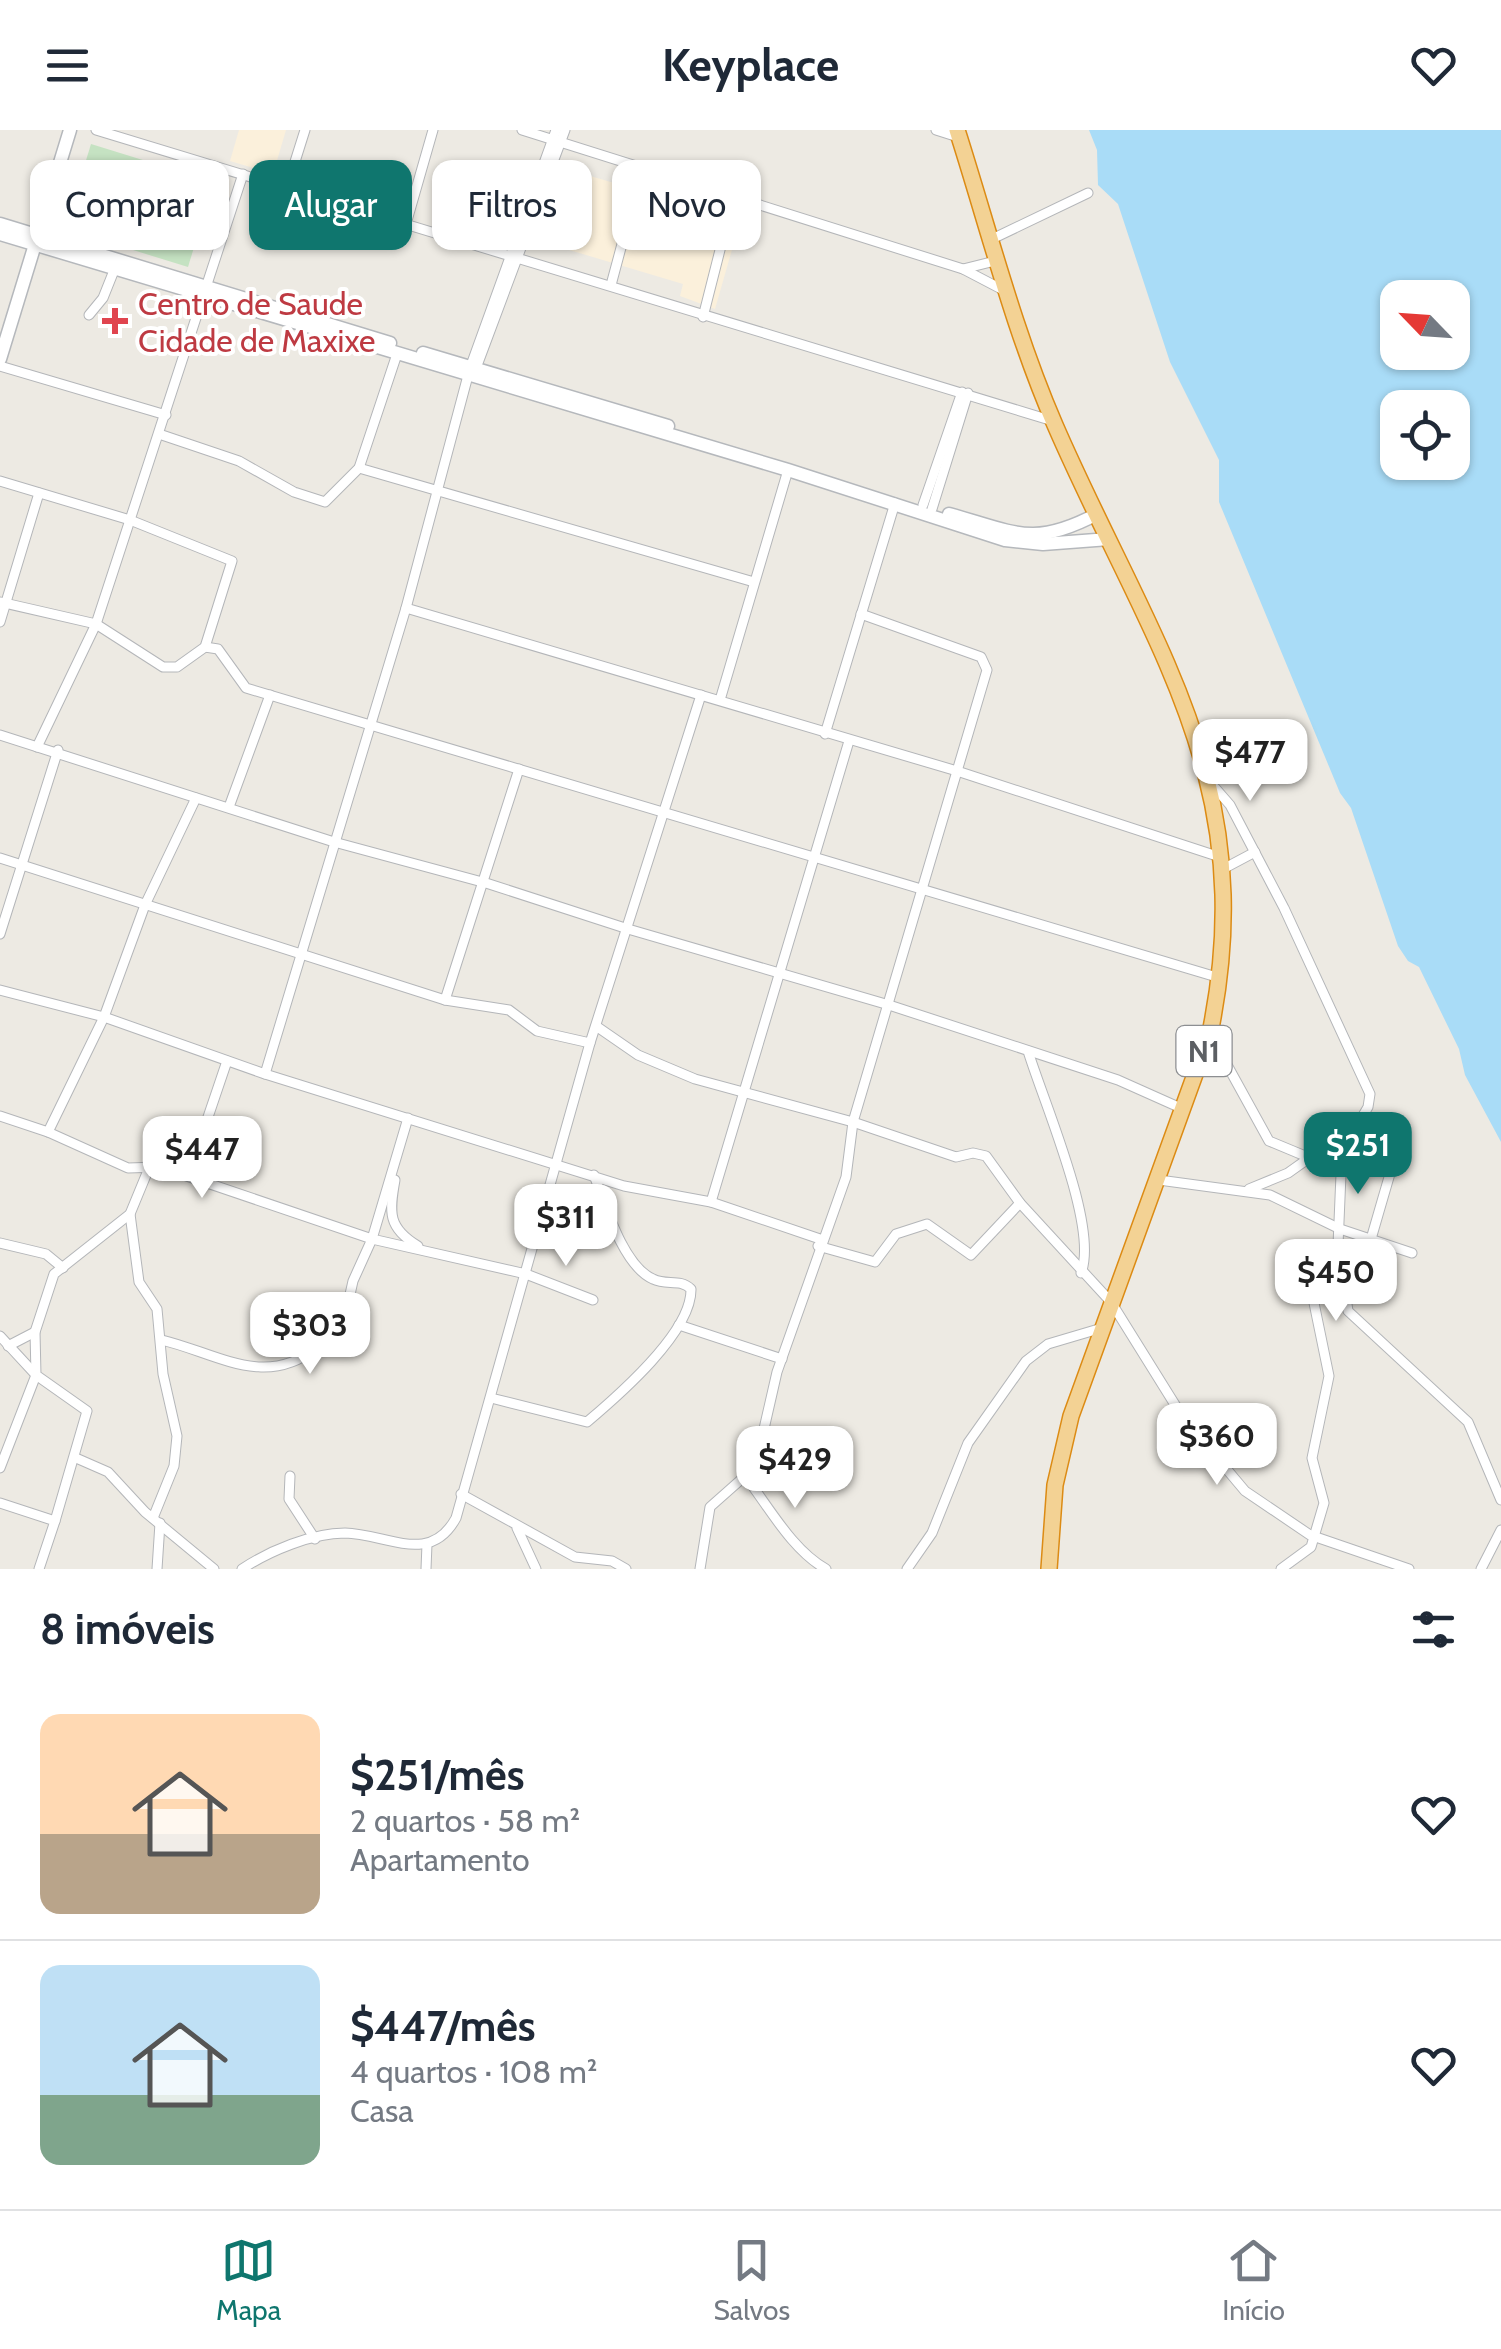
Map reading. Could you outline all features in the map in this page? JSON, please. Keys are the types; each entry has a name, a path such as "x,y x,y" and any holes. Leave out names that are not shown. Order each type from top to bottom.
{"highway":[{"name":"N1","path":"958,134 1053,421 1178,684 1210,782 1223,864 1221,978 1210,1034 1111,1302 1062,1452 1049,1569"}],"street":[{"path":"61,160 70,130"},
{"path":"96,130 249,176"},
{"path":"296,160 305,130"},
{"path":"412,203 433,130"},
{"path":"522,130 556,137 618,160"},
{"path":"265,1074 406,608 470,376 556,137 565,130"},
{"path":"936,130 958,134"},
{"path":"37,747 96,624 243,174"},
{"path":"992,238 1088,192"},
{"path":"761,205 963,269 1010,293"},
{"path":"0,224 30,237"},
{"path":"412,226 1053,421"},
{"path":"0,234 30,239"},
{"path":"34,250 0,362 166,415"},
{"path":"65,250 1017,543 1102,526"},
{"path":"70,250 470,376 1040,537 1102,526"},
{"path":"611,286 621,250"},
{"path":"703,317 720,250"},
{"path":"963,269 999,260"},
{"path":"89,315 102,298 115,268"},
{"path":"159,434 239,462 294,492 325,502 358,468 397,354"},
{"path":"928,507 965,393"},
{"path":"358,468 754,582"},
{"path":"720,700 788,470"},
{"path":"0,481 130,520 230,558 205,647 182,666 163,667 96,624 4,603"},
{"path":"0,622 38,492"},
{"path":"824,734 895,504"},
{"path":"406,608 958,771 1223,864 1255,852"},
{"path":"700,1569 710,1507 746,1476 758,1455 782,1358 802,1310 819,1242 846,1177 854,1122 987,670 981,657 861,614"},
{"path":"205,647 218,649 246,688 1221,978"},
{"path":"229,807 270,694"},
{"path":"242,1569 268,1554 346,1533 378,1542 427,1544 447,1534 492,1398 590,1043 701,695"},
{"path":"0,735 58,750 334,842 486,882 628,930 889,1005 1118,1080 1184,1110"},
{"path":"711,1202 848,741"},
{"path":"0,934 58,750"},
{"path":"445,1000 486,882 519,769"},
{"path":"1210,782 1230,805 1255,852 1370,1094 1368,1107 1346,1138 1247,1190"},
{"path":"48,1132 104,1016 146,906 196,798"},
{"path":"0,858 445,1000 509,1010 537,1031 590,1043"},
{"path":"0,990 104,1016 265,1074 556,1161 624,1186 711,1202 874,1262 896,1234 927,1224 971,1255 1020,1203"},
{"path":"596,1026 656,1064 854,1122 956,1157 973,1153 986,1156 1020,1203 1111,1302 1182,1416 1262,1506 1315,1537 1409,1569"},
{"path":"1210,1034 1270,1141 1310,1158"},
{"path":"1028,1051 1068,1167 1088,1250 1082,1273"},
{"path":"188,1176 227,1061"},
{"path":"0,1116 48,1132 128,1168 188,1176 372,1239 526,1274 593,1300"},
{"path":"162,1340 202,1356 262,1369 298,1362 342,1330 353,1281 372,1239 408,1118"},
{"path":"1346,1138 1338,1246 1348,1311 1405,1368 1463,1417 1480,1446 1501,1500"},
{"path":"398,1152 389,1214 392,1226 401,1236 434,1254"},
{"path":"1370,1239 1396,1153"},
{"path":"0,1468 36,1375 35,1332 51,1280 130,1214 149,1168"},
{"path":"492,1398 587,1422 649,1362 679,1325 691,1289 680,1281 659,1282 644,1273 614,1230 594,1175"},
{"path":"1159,1180 1247,1190 1284,1200 1340,1229 1412,1253"},
{"path":"130,1214 140,1282 157,1309 177,1451 156,1521 157,1569"},
{"path":"0,1242 46,1254 62,1268"},
{"path":"1281,1569 1306,1552 1315,1537 1324,1502 1312,1458 1329,1376 1314,1303 1338,1246"},
{"path":"679,1325 782,1358"},
{"path":"907,1569 932,1533 968,1443 1026,1361 1062,1337 1102,1328"},
{"path":"8,1346 35,1332"},
{"path":"0,1336 36,1375 86,1408 76,1458 38,1569"},
{"path":"76,1458 108,1472 156,1521 214,1569"},
{"path":"290,1476 290,1499 315,1539"},
{"path":"746,1476 779,1523 810,1559 826,1569"},
{"path":"461,1494 576,1557 612,1561 626,1569"},
{"path":"0,1503 55,1521"},
{"path":"512,1523 527,1543 536,1569"},
{"path":"1481,1569 1501,1530"},
{"path":"426,1569 427,1544"}],"shaded area":[{"path":"239,130 286,130 277,160 249,160 249,167 230,161"},
{"path":"592,177 612,182 612,250 732,250 715,309 680,296 683,284 569,250 592,250"}],"green space":[{"path":"91,144 143,160 86,160"},
{"path":"133,250 193,250 188,267"}],"water":[{"path":"1089,130 1501,130 1501,1142 1465,1075 1459,1049 1419,967 1408,961 1398,946 1351,808 1340,793 1219,502 1219,460 1170,362 1118,204 1098,185 1097,150"}],"place":[{"name":"Centro de Saude Cidade de Maxixe","path":"115,321"}]}
